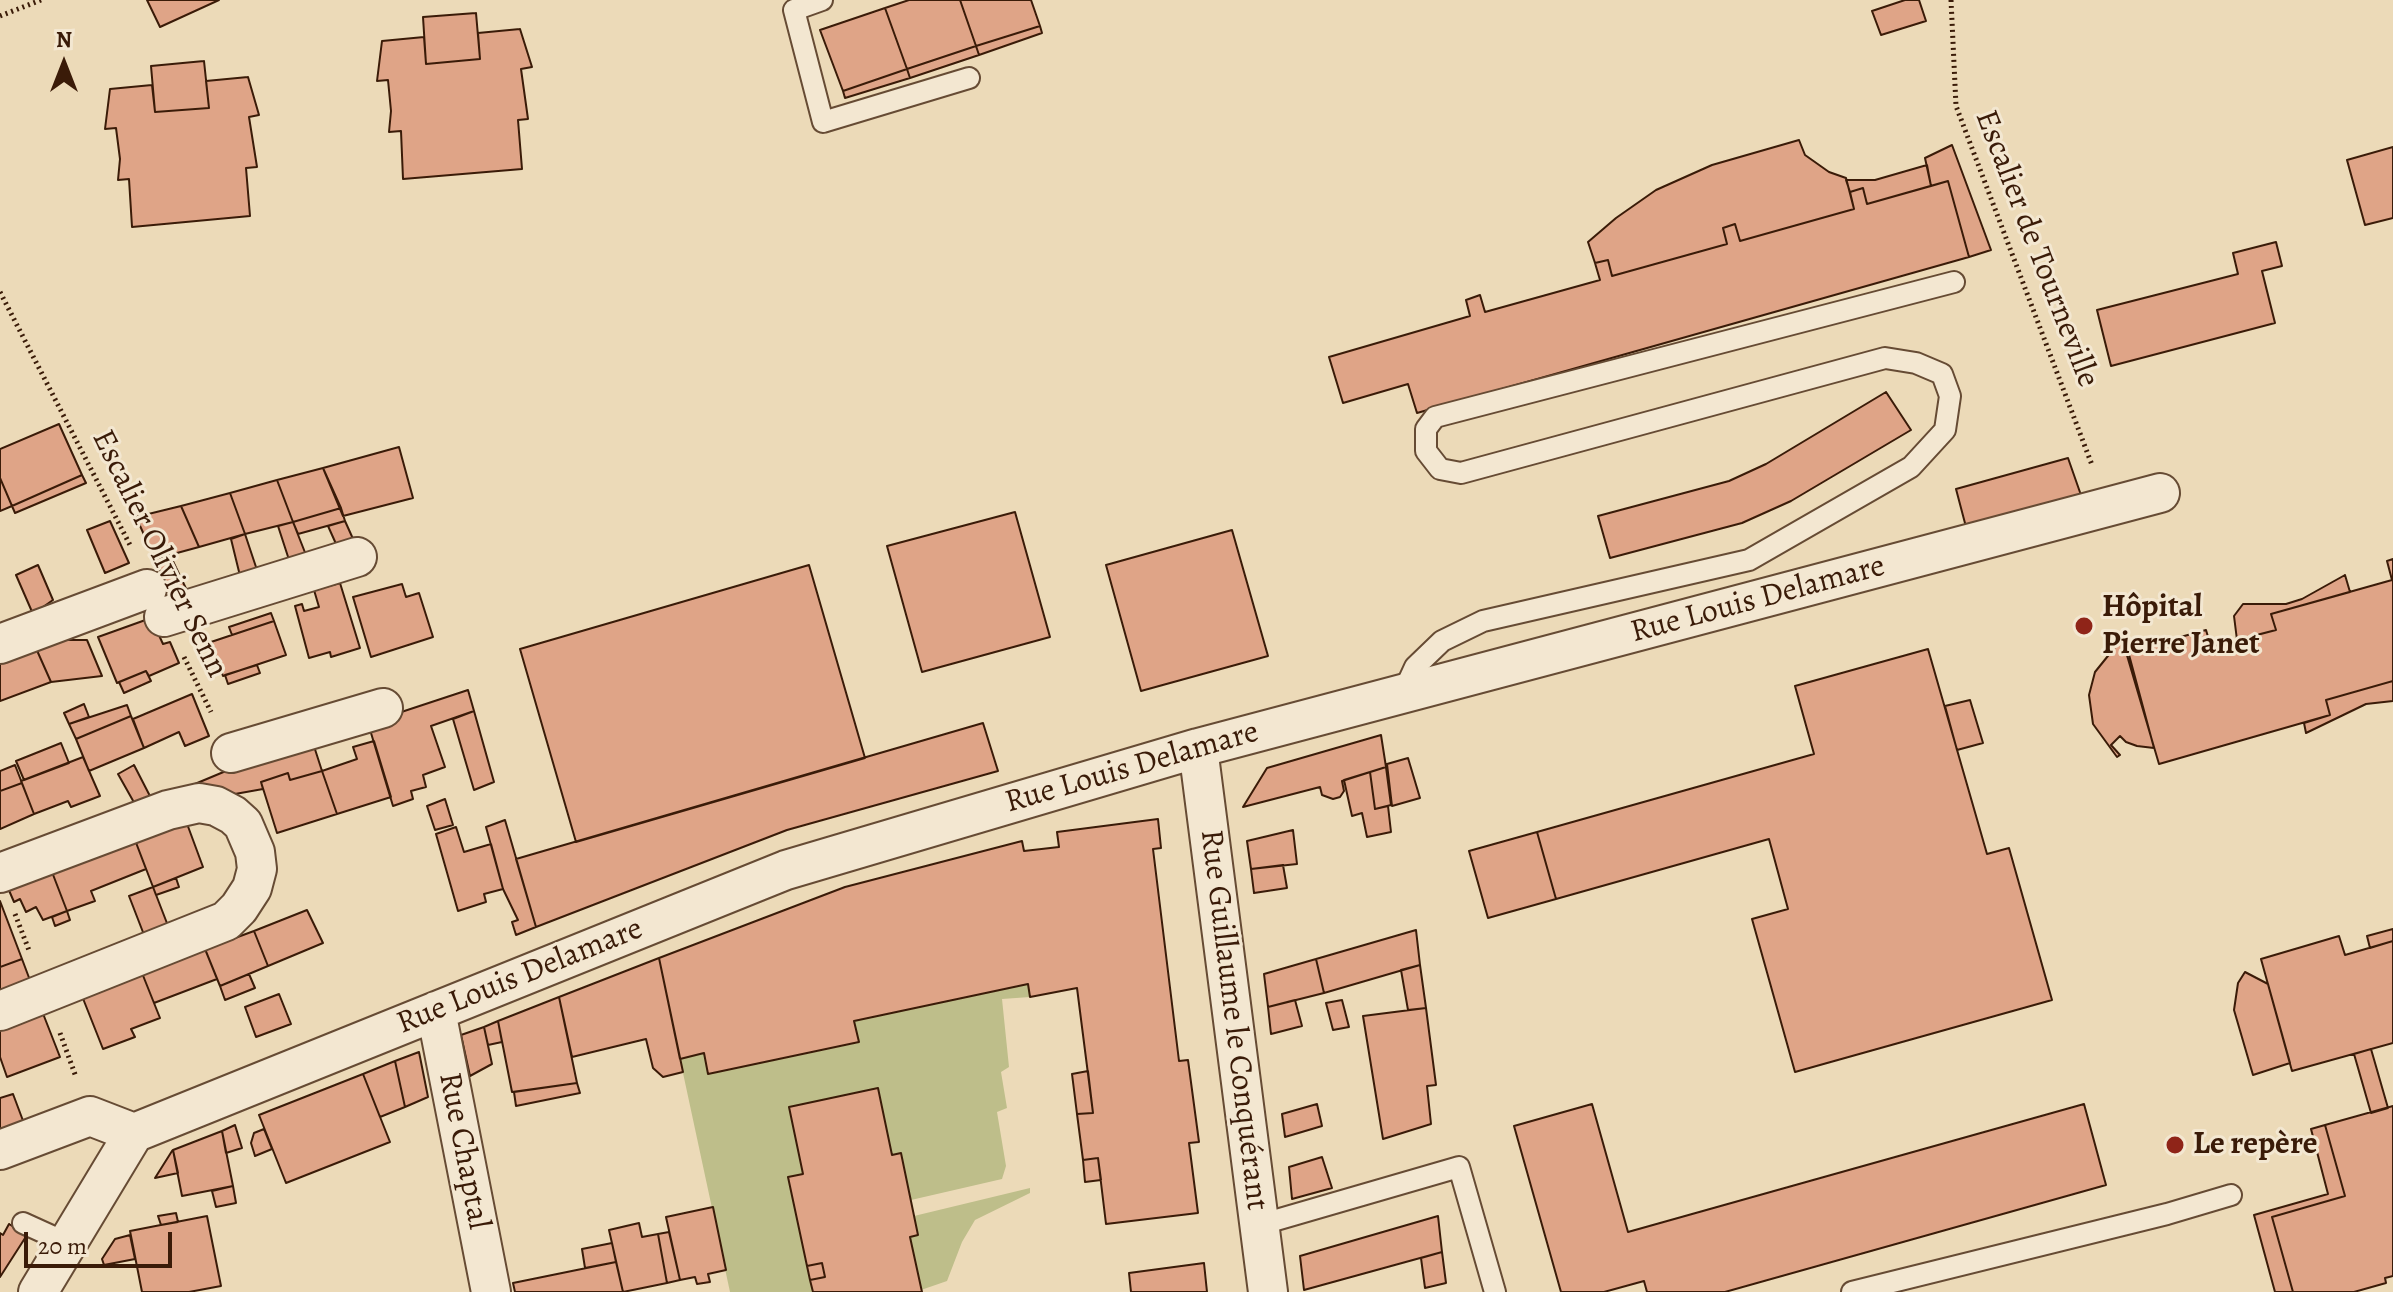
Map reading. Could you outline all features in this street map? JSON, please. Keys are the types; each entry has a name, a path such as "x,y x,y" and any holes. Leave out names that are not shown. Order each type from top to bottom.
{"street":[{"name":"Rue Louis Delamare","path":"134,1133 786,870 1198,748 2160,493"},
{"path":"0,644 156,603 357,557"},
{"path":"231,753 383,708"},
{"name":"Rue Guillaume le Conquérant","path":"1198,748 1268,1292"},
{"path":"0,873 168,810 199,803 216,806 243,824 250,836 257,869 252,888 226,921 0,1011"},
{"name":"Rue Chaptal","path":"436,1011 491,1292"},
{"path":"0,1150 90,1116 134,1133 38,1292"}],"lane":[{"path":"822,0 794,10 823,122 969,78"},
{"path":"1403,693 1415,667 1442,641 1483,621 1749,560 1911,467 1945,430 1950,396 1942,374 1916,363 1885,358 1461,473 1440,469 1426,451 1426,429 1435,417 1954,282"},
{"path":"1259,1225 1459,1167 1495,1292"},
{"path":"1861,1291 2231,1195"},
{"path":"23,1223 67,1243"}],"path":[{"path":"0,16 41,0"},
{"name":"Escalier de Tourneville","path":"1951,0 1956,106 2108,507"},
{"name":"Escalier Olivier Senn","path":"0,292 137,559 231,753"}],"green space":[{"path":"1028,984 1030,997 1002,999 1009,1067 1001,1072 1007,1108 997,1112 1006,1166 1002,1179 911,1200 901,1153 892,1155 789,1107 803,1174 788,1177 813,1292 730,1292 680,1059 704,1053 708,1074 858,1043 854,1021"},
{"path":"1030,1188 1030,1193 975,1220 962,1242 947,1281 921,1290 910,1237 918,1234 914,1216"}],"building":[{"path":"147,0 219,0 160,27"},
{"path":"909,0 960,0 976,46 907,69 885,8"},
{"path":"960,0 1031,0 1040,26 976,46"},
{"path":"1905,0 1919,0 1926,21 1881,35 1872,11"},
{"path":"885,8 907,69 843,91 820,30"},
{"path":"476,13 480,59 426,64 423,17"},
{"path":"1040,26 1042,33 979,55 976,46"},
{"path":"520,29 532,67 521,69 528,119 518,120 522,169 403,179 401,131 389,132 391,111 388,80 377,81 382,41 424,37 426,64 480,59 478,33"},
{"path":"976,46 979,55 910,78 907,69"},
{"path":"204,61 209,108 155,112 151,66"},
{"path":"907,69 910,78 845,98 843,91"},
{"path":"248,77 259,115 249,117 257,167 246,168 250,216 132,227 129,179 118,180 120,159 116,128 105,129 110,89 152,85 155,112 209,108 206,81"},
{"path":"1799,140 1805,155 1829,172 1846,178 1854,209 1740,241 1735,224 1723,228 1727,244 1612,276 1608,260 1595,263 1588,242 1656,190 1712,165"},
{"path":"1952,145 1991,250 1969,257 1948,181 1931,186 1925,158"},
{"path":"2393,147 2393,218 2365,225 2347,160"},
{"path":"1927,165 1931,186 1867,204 1863,188 1850,192 1846,180 1875,180"},
{"path":"1948,181 1969,257 1417,413 1408,384 1343,403 1329,357 1470,316 1466,300 1480,295 1485,312 1600,280 1595,263 1608,260 1612,276 1727,244 1723,228 1735,224 1740,241 1854,209 1850,192 1863,188 1867,204"},
{"path":"2276,242 2282,266 2262,271 2275,323 2111,366 2097,310 2238,274 2233,253"},
{"path":"1886,392 1911,430 1791,501 1742,523 1610,558 1598,516 1729,481 1766,464"},
{"path":"59,424 82,475 12,506 0,478 0,449"},
{"path":"399,447 413,498 343,516 323,468"},
{"path":"2068,458 2082,498 1966,527 1956,489"},
{"path":"323,468 341,508 293,522 277,480"},
{"path":"82,475 86,483 15,513 12,506"},
{"path":"0,478 12,506 0,511"},
{"path":"277,480 293,522 245,534 230,493"},
{"path":"230,493 245,534 199,547 181,506"},
{"path":"181,506 199,547 155,559 136,517"},
{"path":"341,508 345,521 298,534 293,522"},
{"path":"1015,512 1050,637 922,672 887,546"},
{"path":"110,521 129,563 105,573 87,530"},
{"path":"345,521 358,550 341,555 328,526"},
{"path":"293,522 306,555 292,569 278,526"},
{"path":"1232,530 1268,656 1141,691 1106,565"},
{"path":"245,534 260,579 242,584 231,539"},
{"path":"170,555 191,599 175,606 155,559"},
{"path":"2393,559 2393,681 2326,700 2330,715 2159,764 2126,652 2206,630 2211,647 2276,630 2271,614 2392,580 2387,561"},
{"path":"38,565 53,600 33,614 16,575"},
{"path":"809,565 865,758 576,842 520,649"},
{"path":"2345,575 2350,592 2271,614 2276,630 2237,640 2234,616 2243,604 2286,604 2302,599"},
{"path":"340,583 360,648 331,657 330,652 309,658 295,606 302,604 304,611 319,607 314,590"},
{"path":"402,584 406,597 419,593 433,637 371,657 353,597"},
{"path":"271,613 274,621 232,635 229,627"},
{"path":"151,618 163,644 170,642 179,663 149,676 146,671 117,683 98,637"},
{"path":"274,621 286,655 223,676 211,642"},
{"path":"2124,636 2154,748 2137,746 2120,736 2111,745 2120,755 2117,757 2093,724 2089,695 2095,672"},
{"path":"60,640 87,640 102,676 51,682 35,646"},
{"path":"35,646 51,682 0,701 0,659"},
{"path":"1928,649 1987,854 2009,848 2052,1000 1795,1072 1752,919 1788,909 1769,839 1556,899 1537,832 1814,754 1795,686"},
{"path":"257,665 260,673 228,684 225,675"},
{"path":"146,671 151,681 124,693 119,682"},
{"path":"2393,681 2393,701 2366,704 2306,733 2304,723 2330,715 2326,700"},
{"path":"468,690 474,711 431,726 445,767 423,775 426,787 411,791 413,799 393,806 368,723"},
{"path":"192,694 209,736 185,746 179,732 144,748 133,719"},
{"path":"1970,700 1983,743 1957,750 1945,706"},
{"path":"84,704 89,717 69,724 64,713"},
{"path":"127,705 131,716 76,739 69,724"},
{"path":"474,711 494,782 474,790 453,719"},
{"path":"131,716 144,748 89,771 76,739"},
{"path":"983,723 998,771 787,830 536,927 516,859"},
{"path":"1381,735 1386,767 1342,781 1344,791 1340,797 1333,799 1322,795 1320,787 1243,807 1267,768"},
{"path":"312,740 322,771 290,780 288,773 261,782 263,789 235,794 190,786 257,758"},
{"path":"374,741 391,797 337,814 322,771 357,759 353,747"},
{"path":"61,743 69,763 24,780 16,761"},
{"path":"83,757 100,796 71,807 68,801 34,814 21,781"},
{"path":"1408,758 1420,798 1392,806 1387,764"},
{"path":"15,765 22,783 0,791 0,771"},
{"path":"134,765 152,800 136,806 118,774"},
{"path":"1386,767 1391,805 1375,809 1370,772"},
{"path":"322,771 337,814 277,833 261,782 288,773 290,780"},
{"path":"1370,772 1375,809 1388,806 1391,832 1367,837 1362,813 1352,816 1344,780"},
{"path":"22,783 34,814 0,829 0,791"},
{"path":"445,799 453,825 435,830 427,806"},
{"path":"1158,819 1161,848 1153,849 1179,1061 1188,1060 1199,1142 1189,1143 1198,1213 1106,1224 1098,1158 1083,1160 1077,1114 1093,1113 1077,988 1030,997 1028,984 854,1021 859,1042 708,1074 704,1053 680,1059 659,958 845,887 1022,841 1024,851 1059,847 1057,832"},
{"path":"505,820 536,927 516,935 512,922 518,920 503,889 486,827"},
{"path":"186,821 203,867 153,887 135,840"},
{"path":"456,827 464,852 491,844 503,889 484,894 486,902 458,911 436,834"},
{"path":"1293,830 1297,864 1251,869 1247,841"},
{"path":"1537,832 1556,899 1488,918 1469,851"},
{"path":"135,840 146,869 91,891 95,901 67,911 52,872"},
{"path":"1283,865 1287,888 1254,893 1251,869"},
{"path":"52,872 67,911 43,920 36,907 26,912 20,899 14,902 8,888"},
{"path":"176,878 179,887 156,895 153,887"},
{"path":"153,887 170,931 146,940 129,896"},
{"path":"0,901 22,959 0,967"},
{"path":"307,910 323,943 268,966 254,931"},
{"path":"67,911 70,920 55,926 52,917"},
{"path":"2393,929 2393,941 2370,948 2367,936"},
{"path":"1416,930 1420,965 1324,993 1316,959"},
{"path":"254,931 268,966 220,986 205,949"},
{"path":"2339,936 2345,955 2393,941 2393,1043 2292,1071 2261,959"},
{"path":"205,949 217,979 154,1003 142,973"},
{"path":"659,958 683,1072 663,1077 653,1068 646,1039 572,1057 559,997"},
{"path":"22,959 31,983 0,994 0,967"},
{"path":"1316,959 1324,993 1268,1007 1264,974"},
{"path":"1420,965 1426,1008 1408,1010 1401,970"},
{"path":"2245,972 2268,984 2290,1063 2253,1075 2234,1010 2238,983"},
{"path":"142,973 160,1018 131,1029 135,1037 103,1049 82,996"},
{"path":"249,974 255,988 225,1000 220,986"},
{"path":"279,994 291,1024 256,1037 245,1007"},
{"path":"559,997 577,1083 512,1092 498,1021"},
{"path":"1295,1000 1302,1026 1271,1034 1268,1007"},
{"path":"1342,1000 1349,1027 1333,1030 1326,1003"},
{"path":"1426,1008 1436,1085 1427,1086 1431,1124 1383,1139 1363,1016"},
{"path":"42,1011 60,1057 7,1077 0,1057 0,1028"},
{"path":"498,1021 502,1042 488,1045 484,1027"},
{"path":"484,1027 492,1064 470,1076 461,1035"},
{"path":"2371,1049 2388,1108 2371,1113 2354,1054"},
{"path":"419,1052 428,1097 405,1107 395,1061"},
{"path":"395,1061 405,1107 380,1117 363,1074"},
{"path":"1088,1071 1093,1113 1077,1114 1072,1074"},
{"path":"363,1074 390,1142 286,1183 259,1115"},
{"path":"577,1083 580,1093 516,1106 514,1092"},
{"path":"878,1088 892,1155 901,1153 918,1235 910,1237 922,1292 813,1292 810,1280 825,1277 822,1263 807,1266 788,1177 803,1174 789,1107"},
{"path":"13,1094 25,1126 0,1135 0,1098"},
{"path":"1317,1104 1322,1126 1285,1137 1282,1114"},
{"path":"1592,1104 1628,1232 2084,1104 2106,1185 1725,1292 1647,1292 1644,1281 1604,1292 1561,1292 1514,1126"},
{"path":"2393,1106 2393,1276 2385,1278 2386,1283 2354,1292 2293,1292 2272,1217 2345,1196 2325,1125"},
{"path":"235,1125 242,1148 226,1153 222,1131"},
{"path":"2325,1125 2345,1196 2272,1217 2293,1292 2275,1292 2254,1215 2328,1194 2311,1129"},
{"path":"264,1129 272,1149 255,1156 251,1143 254,1133"},
{"path":"222,1131 233,1186 182,1196 173,1150"},
{"path":"172,1151 178,1173 155,1178"},
{"path":"1322,1157 1332,1188 1292,1199 1289,1167"},
{"path":"1098,1158 1101,1180 1085,1182 1083,1160"},
{"path":"233,1186 236,1203 216,1207 212,1191"},
{"path":"713,1207 726,1270 708,1274 710,1282 697,1284 695,1277 680,1280 666,1217"},
{"path":"176,1213 178,1222 161,1225 158,1216"},
{"path":"207,1216 221,1286 189,1292 142,1292 130,1231"},
{"path":"1438,1216 1442,1252 1304,1290 1300,1256"},
{"path":"639,1223 642,1237 658,1234 667,1283 623,1292 609,1230"},
{"path":"9,1224 27,1235 0,1277 0,1233 3,1235"},
{"path":"669,1232 680,1280 667,1283 658,1234"},
{"path":"130,1235 135,1259 104,1265 102,1259 115,1239"},
{"path":"612,1243 616,1262 585,1268 582,1249"},
{"path":"1442,1252 1446,1283 1425,1288 1421,1258"},
{"path":"616,1262 623,1292 515,1292 513,1283"},
{"path":"822,1263 825,1277 810,1280 807,1266"},
{"path":"1204,1263 1207,1292 1131,1292 1129,1273"}],"place":[{"name":"Hôpital Pierre Janet","path":"2084,626"},
{"name":"Le repère","path":"2175,1145"}]}
